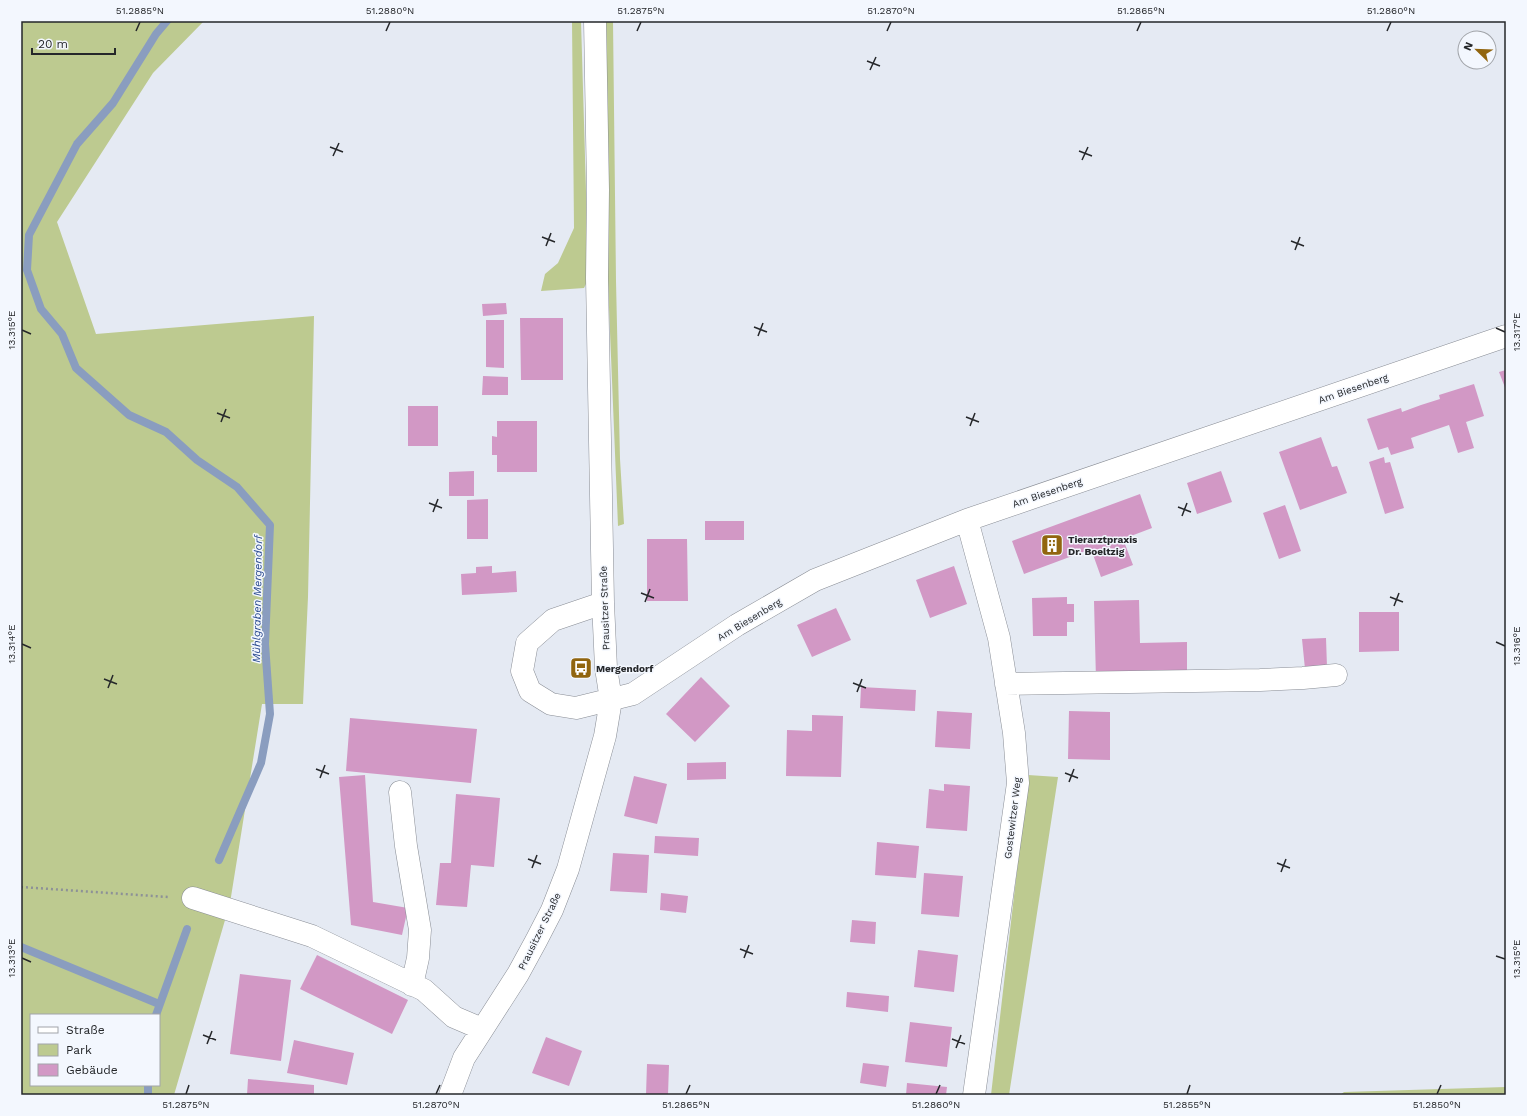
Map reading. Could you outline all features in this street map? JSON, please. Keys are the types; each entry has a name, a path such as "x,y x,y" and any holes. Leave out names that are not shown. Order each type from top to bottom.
{"street":[{"name":"Prausitzer Straße","path":"450,1095 464,1058 522,967 552,910 568,869 605,736 611,700 606,668 603,603 597,278 598,190 595,21"},
{"name":"Am Biesenberg","path":"603,603 553,620 527,643 522,671 530,691 551,704 576,708 633,694 736,625 815,580 967,520 1506,336"},
{"name":"Gostewitzer Weg","path":"967,520 999,638 1014,733 1018,783 974,1095"},
{"path":"1006,684 1267,680 1336,675"},
{"path":"400,792 406,846 420,930 418,958 412,985"},
{"path":"192,898 312,936 424,990 454,1017 482,1029"}],"path":[{"path":"21,887 192,898"}],"green space":[{"path":"21,21 204,21 153,73 57,222 96,334 314,316 308,597 303,704 262,704 230,903 174,1095 21,1095"},
{"path":"572,21 581,21 587,225 586,284 584,288 541,291 545,274 558,263 574,228"},
{"path":"605,21 613,21 616,281 620,459 624,524 618,526 608,283"},
{"path":"1028,775 1058,777 1009,1095 991,1095"},
{"path":"1506,1087 1506,1095 1340,1095 1344,1092"}],"building":[{"path":"506,303 507,314 483,316 482,304"},
{"path":"520,318 563,318 563,380 521,380"},
{"path":"486,320 504,320 504,368 486,367"},
{"path":"1506,370 1506,390 1499,372"},
{"path":"483,376 508,377 508,395 482,395"},
{"path":"1474,384 1484,416 1466,422 1474,448 1458,453 1449,425 1411,438 1414,448 1391,455 1388,447 1378,450 1367,419 1401,408 1402,412 1440,399 1439,395"},
{"path":"408,406 438,406 438,446 408,446"},
{"path":"497,421 537,421 537,472 497,472 497,455 492,455 492,436 497,437"},
{"path":"1321,437 1332,467 1337,466 1347,493 1300,510 1279,452"},
{"path":"1384,457 1385,463 1390,462 1404,508 1385,514 1369,462"},
{"path":"474,471 474,496 449,496 449,472"},
{"path":"1221,471 1232,502 1197,514 1187,483"},
{"path":"1140,494 1152,528 1123,539 1133,565 1101,577 1091,549 1024,574 1012,541"},
{"path":"488,499 488,539 467,539 467,500"},
{"path":"1285,505 1301,551 1279,559 1263,513"},
{"path":"705,521 744,521 744,540 705,540"},
{"path":"647,539 687,539 688,601 647,601"},
{"path":"492,566 492,573 516,571 517,592 462,595 461,574 476,573 476,567"},
{"path":"954,566 967,604 930,618 916,580"},
{"path":"1067,597 1067,604 1074,604 1074,622 1067,622 1067,636 1033,636 1032,598"},
{"path":"1139,600 1140,643 1187,642 1187,678 1096,680 1094,601"},
{"path":"836,608 851,640 812,657 797,625"},
{"path":"1359,612 1399,612 1399,651 1359,652"},
{"path":"1326,638 1327,667 1305,669 1302,639"},
{"path":"701,677 730,706 695,742 666,714"},
{"path":"861,687 916,690 915,711 860,708"},
{"path":"937,711 972,713 970,749 935,747"},
{"path":"1069,711 1110,712 1110,760 1068,759"},
{"path":"812,715 843,716 841,777 786,776 787,730 812,731"},
{"path":"350,718 477,729 471,783 346,771"},
{"path":"726,762 726,779 687,780 687,763"},
{"path":"365,775 373,902 408,908 402,935 351,925 339,777"},
{"path":"634,776 667,784 657,824 624,816"},
{"path":"944,784 970,786 967,831 926,828 929,789 944,791"},
{"path":"456,794 500,798 494,867 471,865 467,907 436,905 440,863 451,863"},
{"path":"655,836 699,838 698,856 654,853"},
{"path":"877,842 919,846 916,878 875,875"},
{"path":"613,853 649,855 647,893 610,891"},
{"path":"924,873 963,876 959,917 921,914"},
{"path":"661,893 688,896 686,913 660,910"},
{"path":"852,920 876,922 875,944 850,942"},
{"path":"918,950 958,955 954,992 914,987"},
{"path":"317,955 408,1000 392,1034 300,989"},
{"path":"240,974 291,980 281,1061 230,1054"},
{"path":"847,992 889,996 888,1012 846,1007"},
{"path":"910,1022 952,1027 947,1067 905,1062"},
{"path":"546,1037 582,1051 569,1086 532,1073"},
{"path":"294,1040 354,1053 347,1085 287,1073"},
{"path":"863,1063 889,1066 886,1087 860,1083"},
{"path":"647,1064 669,1065 668,1095 646,1095"},
{"path":"248,1079 314,1085 314,1095 247,1095"},
{"path":"907,1083 947,1087 946,1095 906,1095"}],"waterway":[{"name":"Mühlgraben Mergendorf","path":"167,21 156,34 113,103 77,144 29,235 27,270 41,309 62,334 76,368 129,415 166,432 197,460 237,487 270,525 265,644 270,714 261,763 219,860"},
{"name":"Mühlgraben Mergendorf","path":"156,1014 187,929"},
{"path":"21,947 159,1004"},
{"name":"Mühlgraben Mergendorf","path":"148,1086 148,1095"}],"place":[{"name":"Tierarztpraxis Dr. Boeltzig","path":"1052,545"},
{"name":"Mergendorf","path":"581,668"}]}
